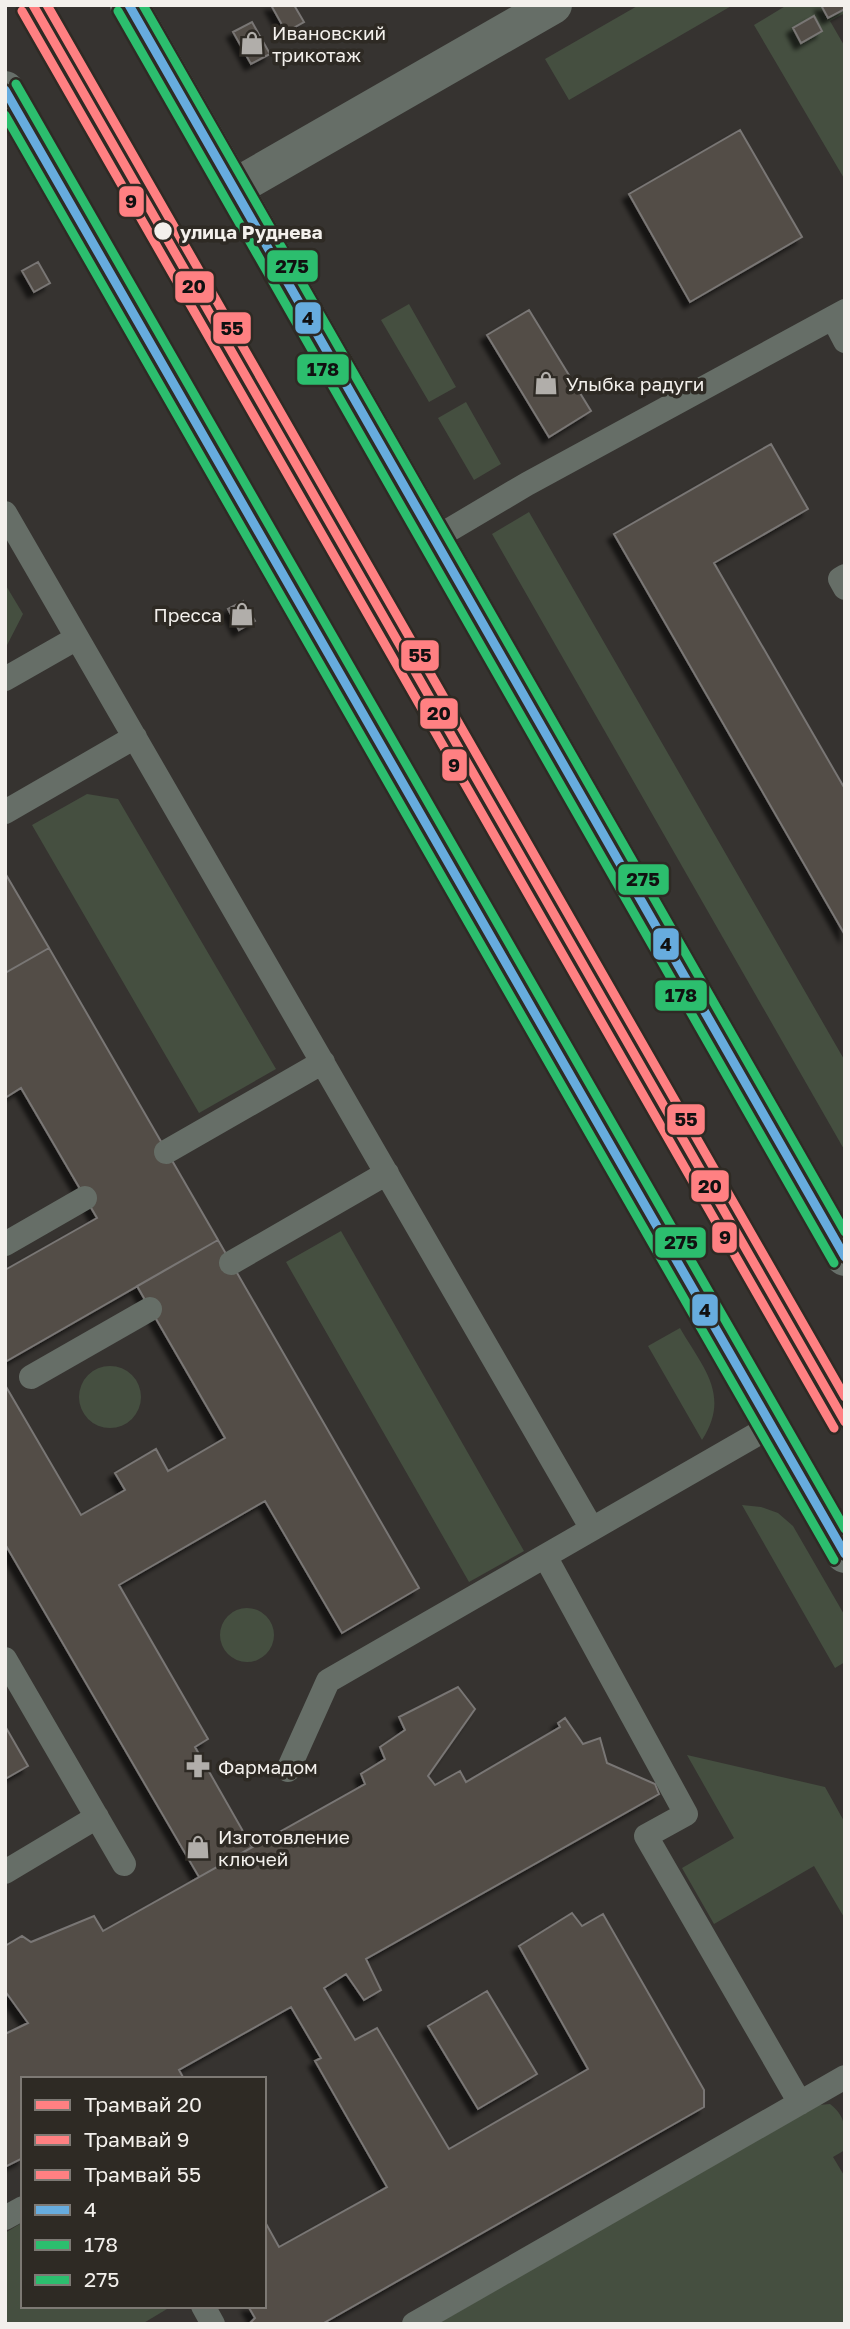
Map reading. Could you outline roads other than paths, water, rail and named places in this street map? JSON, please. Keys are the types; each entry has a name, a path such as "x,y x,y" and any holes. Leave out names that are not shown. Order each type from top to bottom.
{"main road":[{"path":"129,5 845,1257"},
{"path":"8,101 845,1554"}],"street":[{"path":"234,188 554,5"}],"lane":[{"path":"434,539 527,484 839,314 845,341"},
{"path":"5,513 592,1528"},
{"path":"845,576 840,579 845,588"},
{"path":"5,679 77,638"},
{"path":"5,812 135,737"},
{"path":"166,1152 323,1062"},
{"path":"231,1263 387,1173"},
{"path":"5,1244 85,1198"},
{"path":"32,1377 150,1309"},
{"path":"288,1770 328,1681 771,1426"},
{"path":"545,1556 685,1814 646,1836 800,2103"},
{"path":"5,1659 124,1864"},
{"path":"5,1872 97,1817"},
{"path":"414,2324 845,2077"},
{"path":"5,2218 21,2209"},
{"path":"204,2308 213,2324"}],"tram line":[{"name":"20","path":"33,5 845,1422"},
{"name":"55","path":"47,5 845,1397"},
{"name":"9","path":"22,11 834,1428"}],"place":[{"name":"Ивановский трикотаж","path":"252,43"},
{"name":"улица Руднева","path":"163,231"},
{"name":"Улыбка радуги","path":"546,383"},
{"name":"Пресса","path":"242,614"},
{"name":"Фармадом","path":"198,1766"},
{"name":"Изготовление ключей","path":"198,1847"}]}
